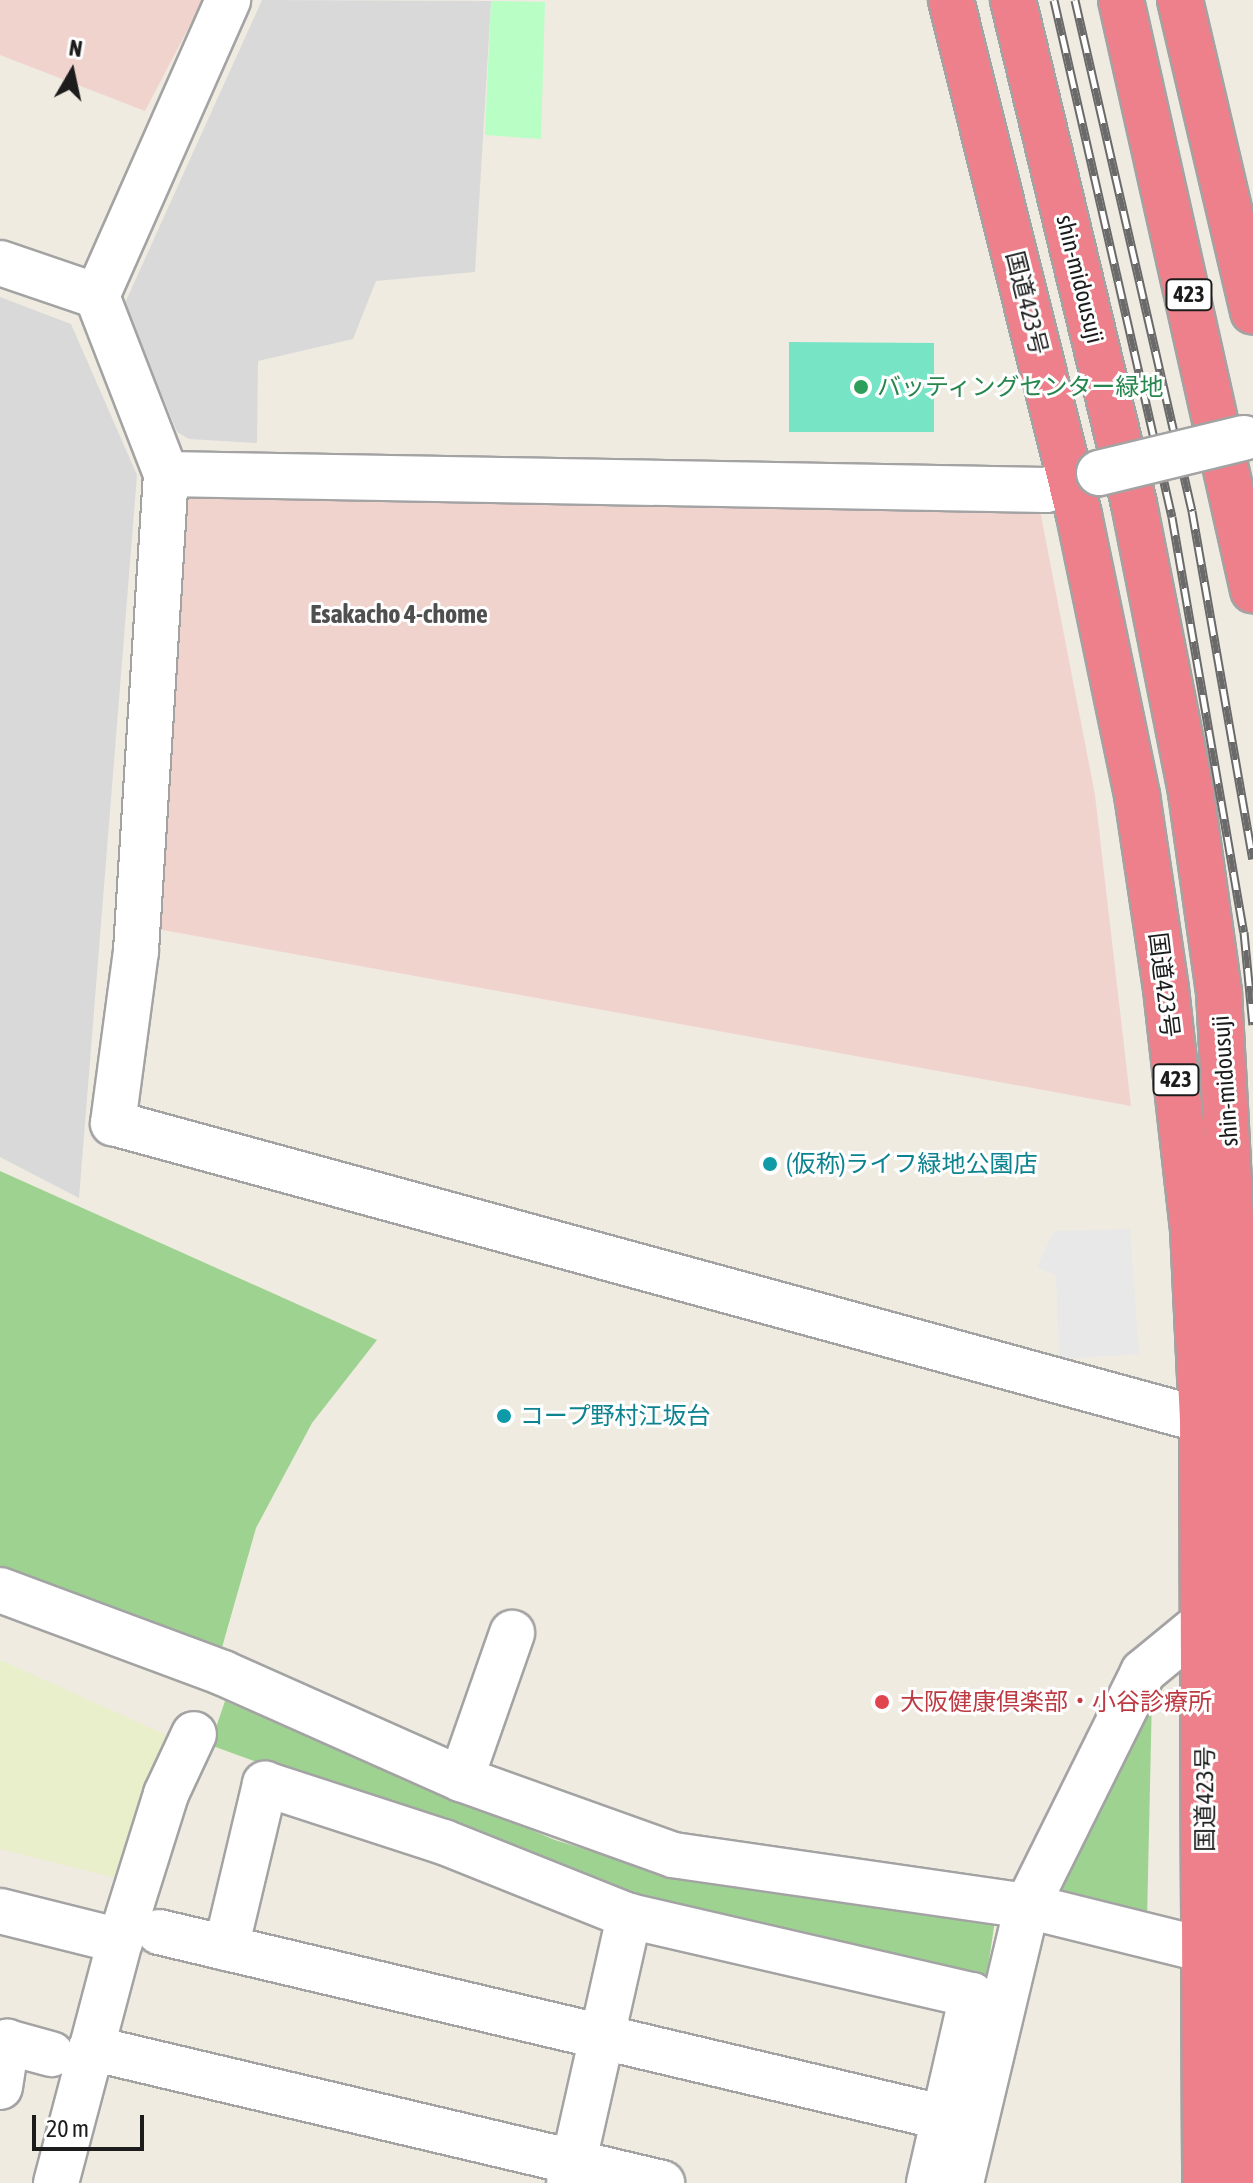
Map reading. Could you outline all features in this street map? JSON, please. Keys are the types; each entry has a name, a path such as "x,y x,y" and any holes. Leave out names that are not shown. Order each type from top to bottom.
{"highway":[{"name":"国道423号","path":"951,0 1085,477 1166,989 1193,1229 1202,1420 1205,2183"},
{"name":"shin-midousuji","path":"1013,0 1134,504 1191,793 1219,992 1242,1430 1248,2183"},
{"name":"423","path":"1121,0 1253,590"},
{"name":"423","path":"1180,0 1253,312"}],"street":[{"path":"228,0 97,296 166,474 136,951 113,1123 1202,1420"},
{"path":"0,263 97,296"},
{"path":"166,474 1046,490 1085,477 1249,436"},
{"path":"0,1590 223,1673 461,1779 673,1855 1027,1906 1205,1950"},
{"path":"961,2183 1027,1906 1143,1672 1205,1621"},
{"path":"461,1779 512,1633"},
{"path":"56,2183 71,2051 140,1937 166,1794 194,1734"},
{"path":"226,1948 265,1784 444,1842 629,1916 972,1995 929,2183"},
{"path":"0,1911 140,1937 226,1948 945,2118"},
{"path":"571,2173 629,1916"},
{"path":"0,2087 7,2042 71,2051 571,2173 662,2183"}],"shaded area":[{"path":"0,0 203,0 145,111 0,55"},
{"path":"262,0 491,1 475,272 376,281 353,339 258,361 257,443 189,439 177,432 125,303"},
{"path":"0,297 71,324 137,475 79,1198 0,1157"},
{"path":"199,488 1039,505 1095,795 1131,1106 157,929 179,504"},
{"path":"1130,1229 1139,1354 1059,1359 1056,1276 1037,1267 1054,1231"}],"green space":[{"path":"491,1 545,2 541,139 485,135"},
{"name":"バッティングセンター緑地","path":"789,342 934,343 934,432 789,432"},
{"path":"0,1171 377,1340 312,1423 256,1528 219,1658 0,1577"},
{"path":"0,1660 173,1738 120,1879 0,1849"},
{"path":"1152,1695 1147,1920 1053,1897"},
{"path":"225,1701 555,1840 677,1877 995,1920 986,1981 634,1900 210,1745"}],"railway":[{"path":"1054,0 1172,517 1244,932 1253,1025"},
{"path":"1075,0 1192,511 1253,859"}],"place":[{"name":"バッティングセンター緑地","path":"861,387"},
{"name":"(仮称)ライフ緑地公園店","path":"770,1164"},
{"name":"コープ野村江坂台","path":"504,1416"},
{"name":"大阪健康倶楽部・小谷診療所","path":"882,1702"}],"district":[{"name":"Esakacho 4-chome","path":"399,615"}]}
